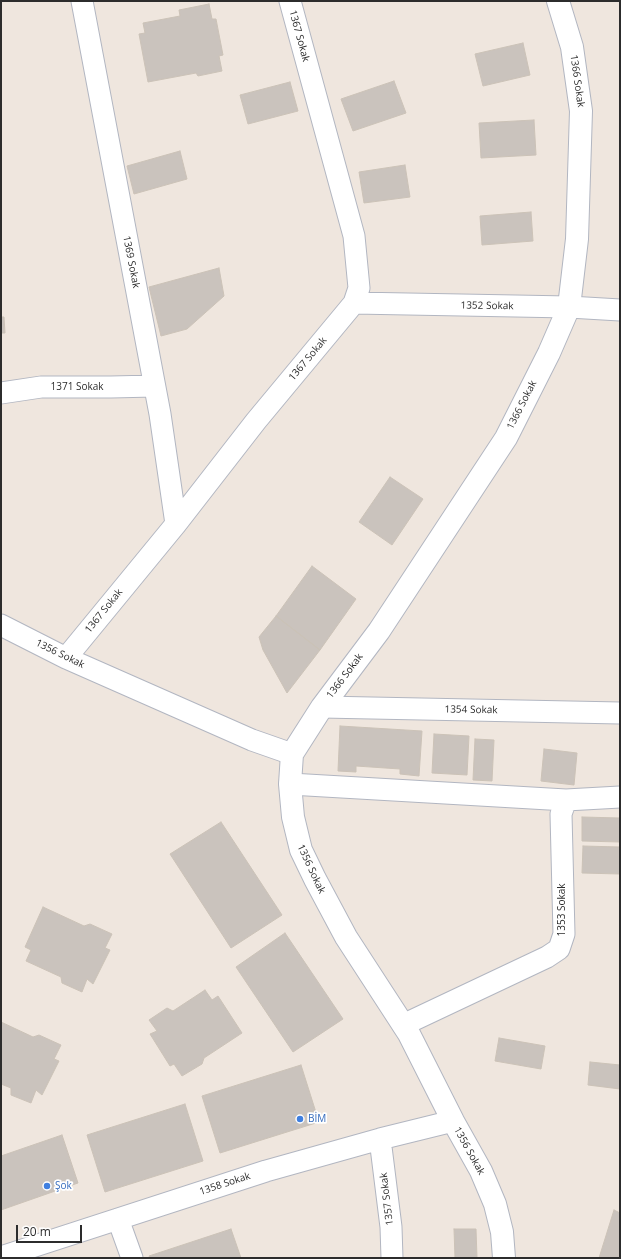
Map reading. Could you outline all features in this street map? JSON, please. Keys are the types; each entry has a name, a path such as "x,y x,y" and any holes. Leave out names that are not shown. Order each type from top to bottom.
{"street":[{"name":"1369 Sokak","path":"82,1 154,386 176,524"},
{"name":"1367 Sokak","path":"66,658 176,524 256,420 354,303 359,288 354,236 290,1"},
{"name":"1366 Sokak","path":"292,754 322,707 379,631 506,438 550,353 569,307 577,239 581,111 572,47 558,1"},
{"name":"1352 Sokak","path":"354,303 569,307 620,310"},
{"name":"1371 Sokak","path":"1,394 40,387 154,386"},
{"name":"1356 Sokak","path":"1,624 66,658 252,740 292,754 290,784 293,817 300,850 346,937 409,1034 453,1121 481,1171 495,1204 502,1232 504,1258"},
{"name":"1354 Sokak","path":"322,707 620,714"},
{"path":"290,784 566,800 620,797"},
{"name":"1353 Sokak","path":"403,1025 547,957 559,949 564,934 561,814 566,800"},
{"name":"1358 Sokak","path":"1,1257 266,1171 380,1139 453,1121"},
{"name":"1357 Sokak","path":"380,1139 391,1227 392,1258"},
{"path":"118,1219 132,1258"}],"building":[{"path":"209,4 212,19 216,19 223,55 219,56 222,71 198,76 196,73 148,82 139,34 145,33 143,23 180,16 179,10"},
{"path":"523,43 530,75 483,86 475,54"},
{"path":"394,81 406,113 353,131 341,99"},
{"path":"290,82 298,111 248,124 240,95"},
{"path":"534,120 536,155 481,158 479,123"},
{"path":"180,151 187,179 134,194 127,166"},
{"path":"405,165 410,197 364,203 359,172"},
{"path":"531,212 533,241 482,245 480,216"},
{"path":"219,268 224,296 187,329 161,336 149,287"},
{"path":"1,317 4,317 5,333 1,333"},
{"path":"390,477 423,499 392,545 359,522"},
{"path":"312,566 356,599 320,650 276,616"},
{"path":"276,616 320,650 287,693 263,650 259,637"},
{"path":"340,726 422,731 419,776 400,774 400,769 356,766 356,772 338,771"},
{"path":"434,734 469,736 467,775 432,773"},
{"path":"475,739 494,740 492,781 473,780"},
{"path":"544,749 577,753 574,785 541,781"},
{"path":"582,817 620,818 620,842 582,841"},
{"path":"221,822 282,915 231,948 170,854"},
{"path":"583,846 620,847 620,874 582,873"},
{"path":"43,907 84,926 90,924 112,934 105,948 110,950 93,984 87,979 82,992 62,983 61,977 26,961 31,950 25,947"},
{"path":"285,933 343,1019 293,1052 236,967"},
{"path":"205,990 212,1000 218,996 242,1033 204,1058 202,1064 182,1076 174,1064 170,1066 150,1034 157,1031 149,1020 167,1008 173,1011"},
{"path":"1,1022 33,1037 39,1035 61,1045 54,1059 59,1061 42,1095 36,1090 31,1103 11,1095 11,1088 1,1084"},
{"path":"499,1038 545,1046 541,1069 495,1061"},
{"path":"590,1062 620,1065 620,1089 588,1085"},
{"path":"301,1065 319,1122 220,1153 202,1096"},
{"path":"185,1104 203,1161 105,1192 87,1135"},
{"path":"62,1135 78,1183 1,1210 1,1156"},
{"path":"614,1210 620,1213 620,1258 599,1258"},
{"path":"231,1229 241,1258 150,1258 149,1256"},
{"path":"454,1229 476,1229 477,1258 455,1258"}],"place":[{"name":"BİM","path":"300,1119"},
{"name":"Şok","path":"47,1186"}]}
